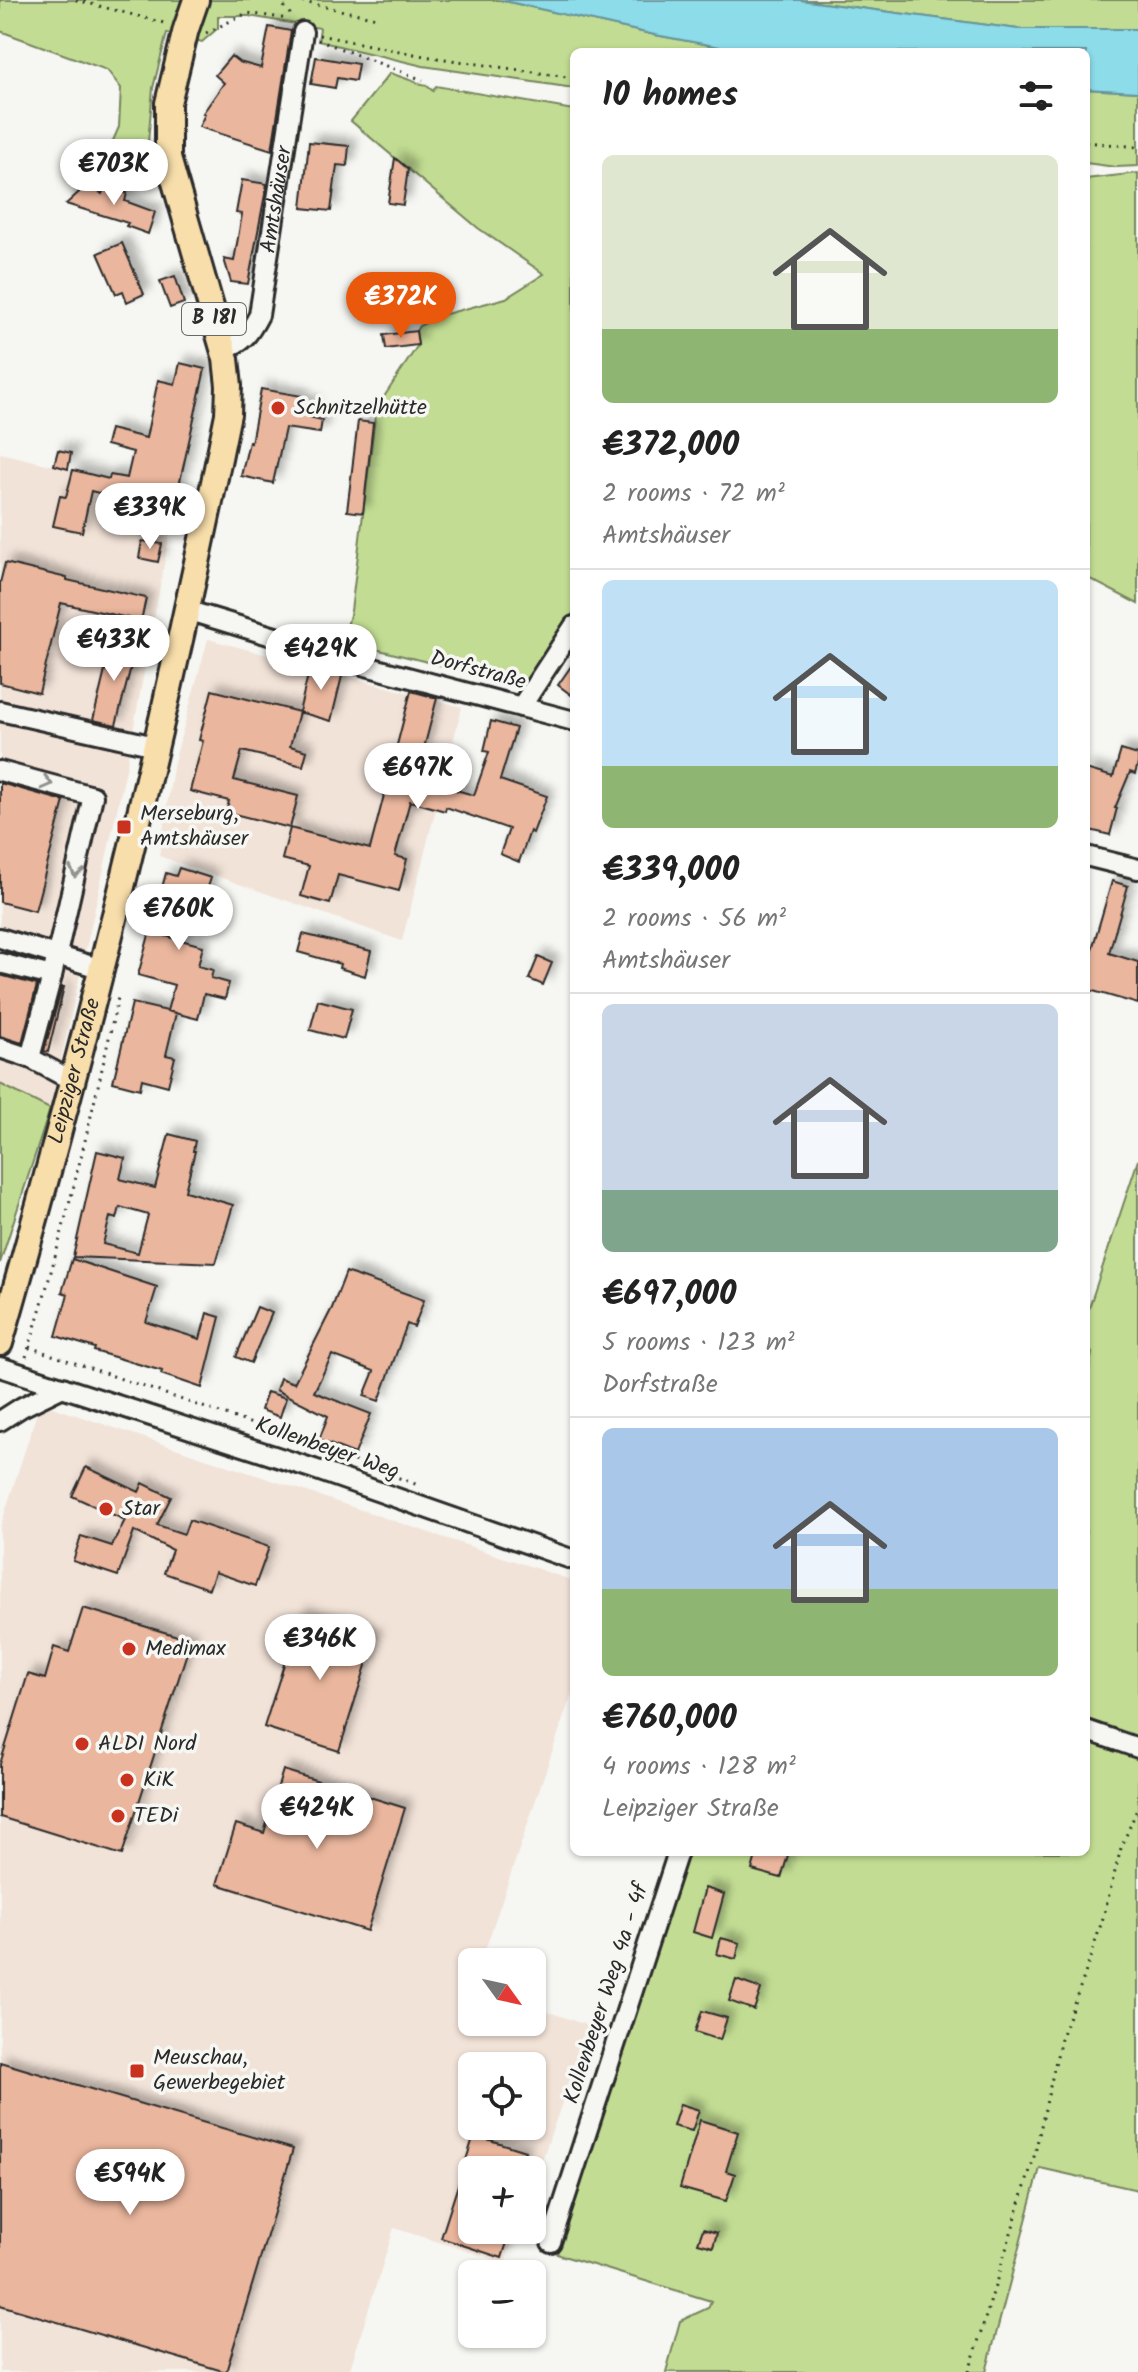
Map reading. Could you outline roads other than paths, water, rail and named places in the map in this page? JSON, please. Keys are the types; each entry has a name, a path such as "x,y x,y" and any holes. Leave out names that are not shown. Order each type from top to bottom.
{"main road":[{"name":"B 181","path":"186,610 228,414 229,386 223,349 168,158 168,103 196,31 196,0"},
{"name":"Leipziger Straße","path":"0,1343 102,969 186,610"}],"street":[{"name":"Amtshäuser","path":"223,349 239,343 259,315 296,26"},
{"name":"Dorfstraße","path":"186,610 328,656 570,720"},
{"path":"521,707 570,632"},
{"path":"0,711 155,746"},
{"path":"0,771 93,796 57,957 30,1058"},
{"path":"1090,857 1138,869"},
{"path":"0,938 102,969"},
{"path":"0,963 52,976"},
{"path":"0,1048 30,1058 71,1080"},
{"name":"Kollenbeyer Weg","path":"0,1367 314,1469 570,1559"},
{"path":"0,1421 63,1387"},
{"path":"1090,1731 1138,1748"},
{"name":"Kollenbeyer Weg 4a - 4f","path":"551,2242 677,1856"}],"water":[{"path":"500,0 800,0 1018,29 1138,29 1138,92 1090,89 1090,48 725,48"}],"place":[{"name":"Schnitzelhütte","path":"278,408"},
{"name":"Merseburg, Amtshäuser","path":"124,827"},
{"name":"Star","path":"106,1509"},
{"name":"Medimax","path":"129,1649"},
{"name":"ALDI Nord","path":"82,1744"},
{"name":"KiK","path":"127,1780"},
{"name":"TEDi","path":"118,1816"},
{"name":"Meuschau, Gewerbegebiet","path":"137,2071"}]}
